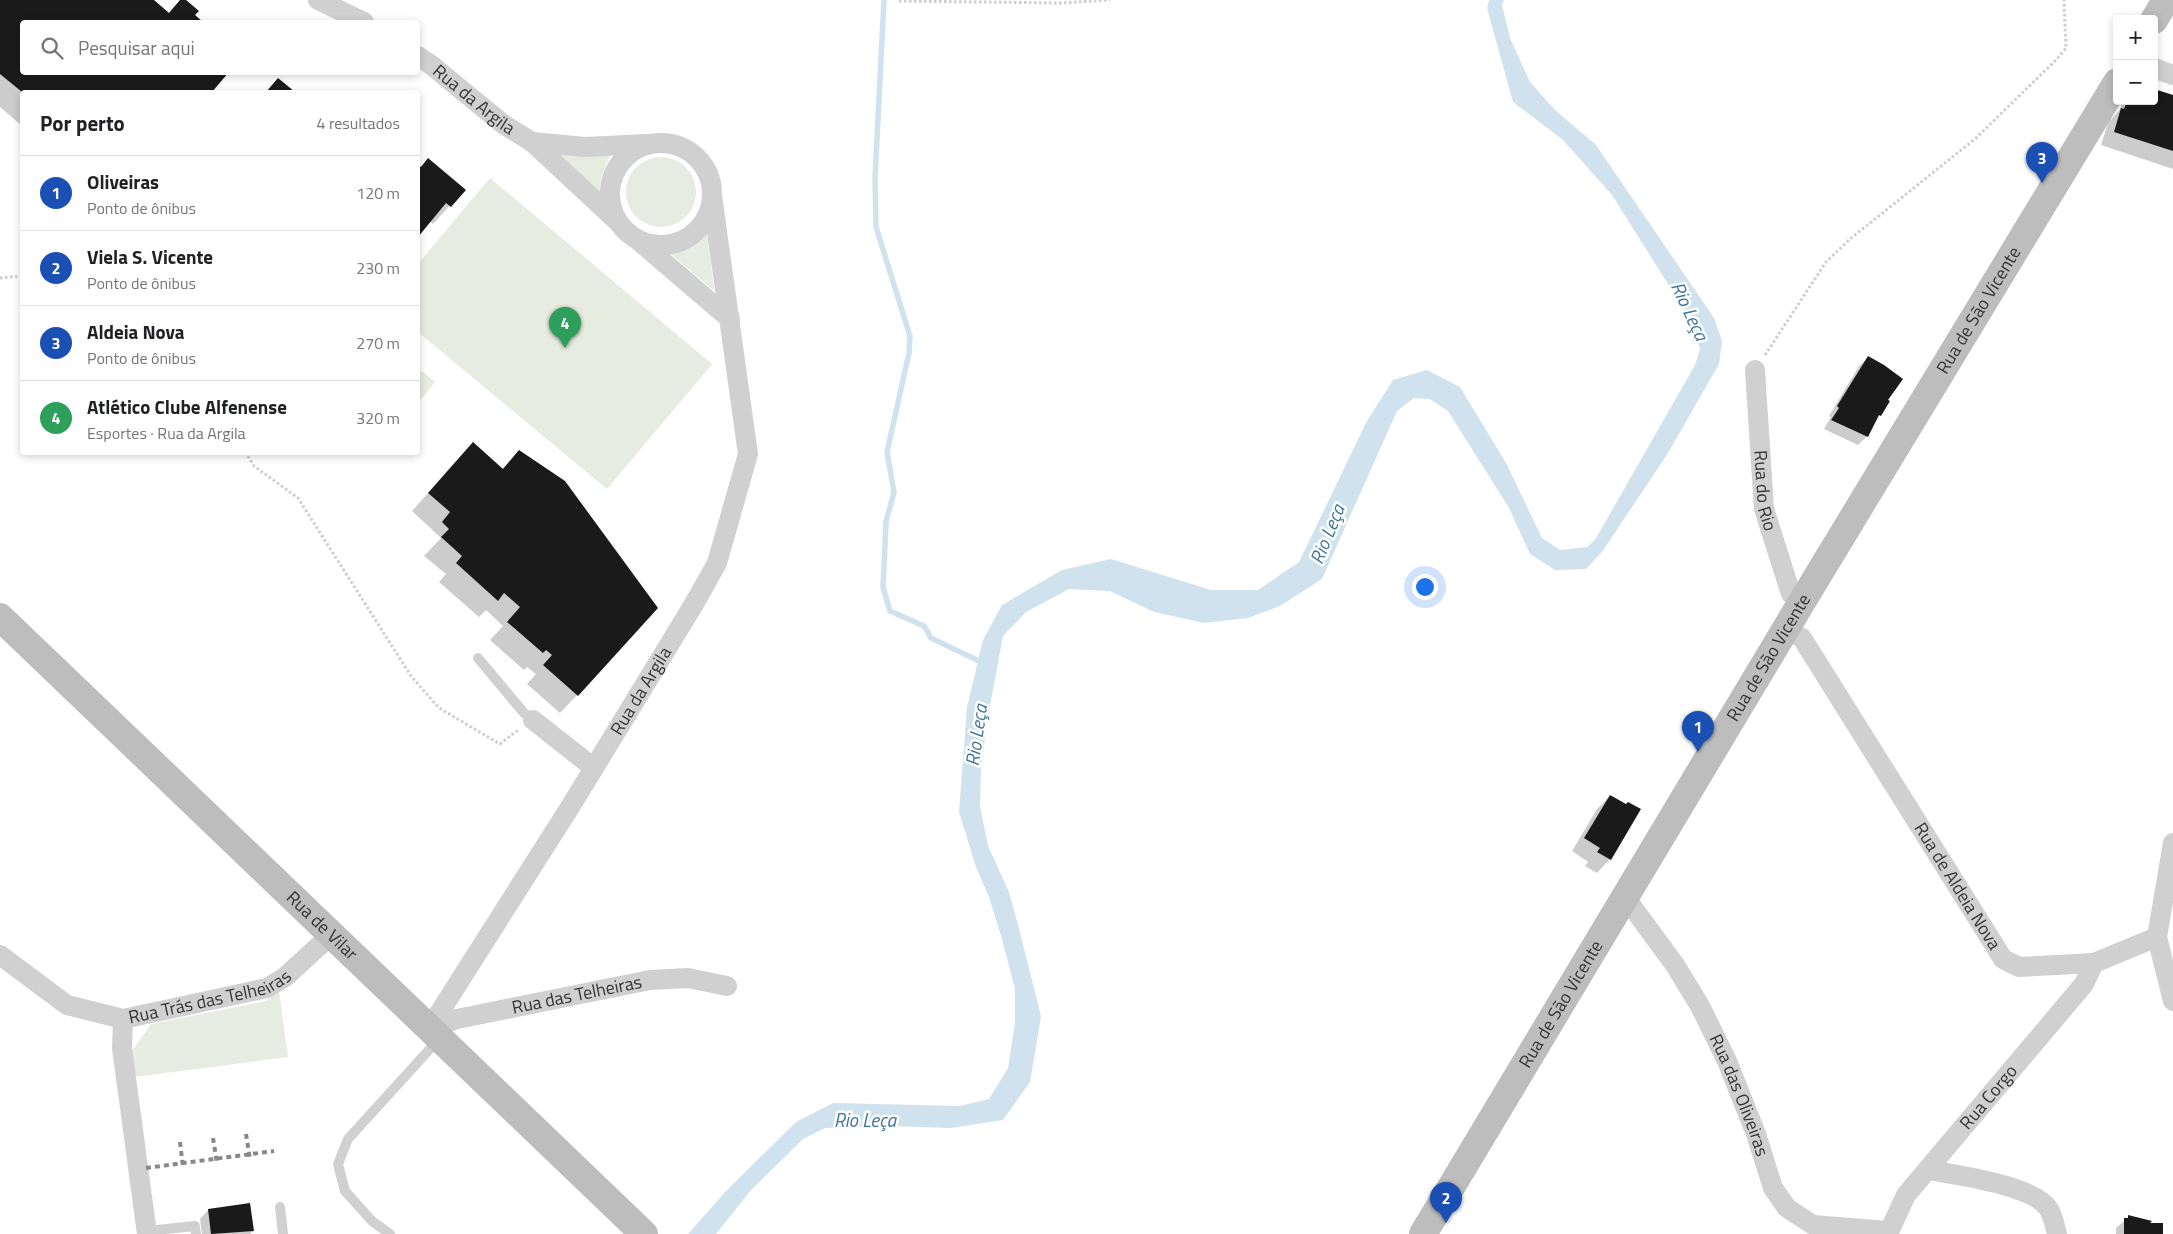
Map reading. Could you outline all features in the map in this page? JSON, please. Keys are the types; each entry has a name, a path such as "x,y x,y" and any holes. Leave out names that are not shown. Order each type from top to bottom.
{"main road":[{"path":"2157,15 2166,0"},
{"name":"Rua de São Vicente","path":"1423,1234 1785,629 2113,89"},
{"name":"Rua de Vilar","path":"0,617 644,1234"}],"street":[{"path":"318,0 360,20"},
{"name":"Rua da Argila","path":"420,58 504,124 532,142 628,231 730,319"},
{"path":"2158,69 2173,75"},
{"name":"Rua da Argila","path":"434,1034 717,562 748,454 710,180 703,164 692,153 677,145 660,143 585,147 532,142"},
{"name":"Rua da Argila","path":"660,143 644,146 630,153 619,165 612,180 610,196 614,212 628,231 648,243 664,244 679,242 703,224 710,210 712,196"},
{"name":"Rua do Rio","path":"1755,370 1764,509 1791,594 1803,600"},
{"name":"Rua de Aldeia Nova","path":"1785,629 1802,638 2003,959 2019,967 2094,963 2157,937"},
{"path":"533,720 594,768"},
{"path":"2173,843 2170,876 2157,937 2173,1001"},
{"name":"Rua das Oliveiras","path":"1626,896 1700,1006 1727,1061 1756,1134 1773,1188 1787,1208 1813,1225 1888,1233"},
{"name":"Rua Trás das Telheiras","path":"0,955 66,1006 123,1019 267,988 284,977 331,935"},
{"name":"Rua Corgo","path":"1888,1233 1906,1194 2084,984 2094,963"},
{"name":"Rua das Telheiras","path":"434,1034 456,1019 650,980 688,978 727,986"},
{"path":"123,1019 122,1048 147,1233"},
{"path":"1928,1170 1969,1177 2029,1193 2048,1208 2057,1234"}],"lane":[{"path":"478,658 524,713 533,720"},
{"path":"390,1234 372,1221 345,1191 338,1164 348,1139 434,1034"},
{"path":"280,1207 283,1234"},
{"path":"147,1233 195,1226 196,1234"}],"path":[{"path":"899,1 1062,3 1110,0"},
{"path":"1755,370 1826,262 1850,239 1975,139 2057,59 2066,48 2067,34 2064,0"},
{"path":"0,278 20,276"},
{"path":"247,455 254,466 298,498 411,676 439,708 500,744 533,720"}],"shaded area":[{"path":"554,152 610,155 601,178 600,191 598,192"},
{"path":"654,157 668,157 681,163 690,172 696,185 694,205 686,217 668,227 654,227 641,221 632,212 626,199 626,185 632,172 641,163"},
{"path":"490,178 712,364 607,489 420,334 420,262"},
{"path":"707,234 713,290 671,254 691,246"},
{"path":"420,370 435,382 420,401"},
{"path":"279,991 288,1057 135,1077 132,1051 151,1024 266,1001"}],"water":[{"name":"Rio Leça","path":"1489,0 1504,0 1502,5 1510,38 1530,82 1555,110 1596,145 1714,318 1722,341 1719,364 1668,453 1602,552 1586,569 1555,570 1530,554 1509,508 1448,411 1430,399 1414,398 1397,411 1322,579 1280,606 1248,618 1204,623 1154,612 1110,591 1069,589 1026,612 1003,636 981,767 980,806 988,846 1009,892 1041,1016 1030,1082 1003,1120 951,1128 886,1126 825,1128 803,1139 751,1190 716,1234 688,1234 727,1190 796,1122 833,1103 960,1106 989,1099 1008,1068 1015,1023 1015,989 989,897 976,867 959,812 967,707 983,640 1002,605 1062,570 1111,559 1211,590 1258,590 1299,562 1367,421 1393,380 1427,370 1460,387 1506,463 1542,538 1560,550 1587,547 1595,540 1695,365 1700,349 1690,319 1612,195 1563,140 1513,102 1487,8"}],"building":[{"path":"0,0 154,0 169,13 180,0 186,0 199,11 195,15 201,20 20,20 20,75 226,75 214,90 20,90 0,74"},
{"path":"278,78 293,90 268,90"},
{"path":"2158,90 2173,95 2173,151 2114,132 2121,108 2124,109 2126,105 2158,105"},
{"path":"428,158 466,190 451,207 446,203 420,235 420,166"},
{"path":"1868,356 1903,379 1888,400 1890,401 1881,416 1879,415 1868,437 1831,420 1839,408 1837,406"},
{"path":"473,442 503,469 519,450 565,481 658,608 578,696 543,665 552,655 546,650 543,653 507,622 520,607 504,593 498,601 456,563 462,556 441,537 449,529 442,522 450,512 428,493"},
{"path":"1610,795 1626,804 1628,802 1641,809 1611,860 1597,852 1600,848 1584,838"},
{"path":"250,1203 254,1231 211,1234 208,1209"},
{"path":"2128,1215 2152,1221 2150,1223 2163,1223 2163,1234 2124,1234 2124,1218 2128,1218"}],"waterway":[{"path":"884,0 875,178 876,227 910,336 909,353 887,452 894,492 886,522 883,587 890,611 924,626 931,638 983,663"}],"railway":[{"path":"246,1134 250,1159"},
{"path":"213,1138 217,1163"},
{"path":"180,1142 183,1167"},
{"path":"146,1168 274,1151"}],"place":[{"name":"Aldeia Nova","path":"2042,183"},
{"name":"Atlético Clube Alfenense","path":"565,348"},
{"name":"Oliveiras","path":"1698,752"},
{"name":"Viela S. Vicente","path":"1446,1223"}]}
